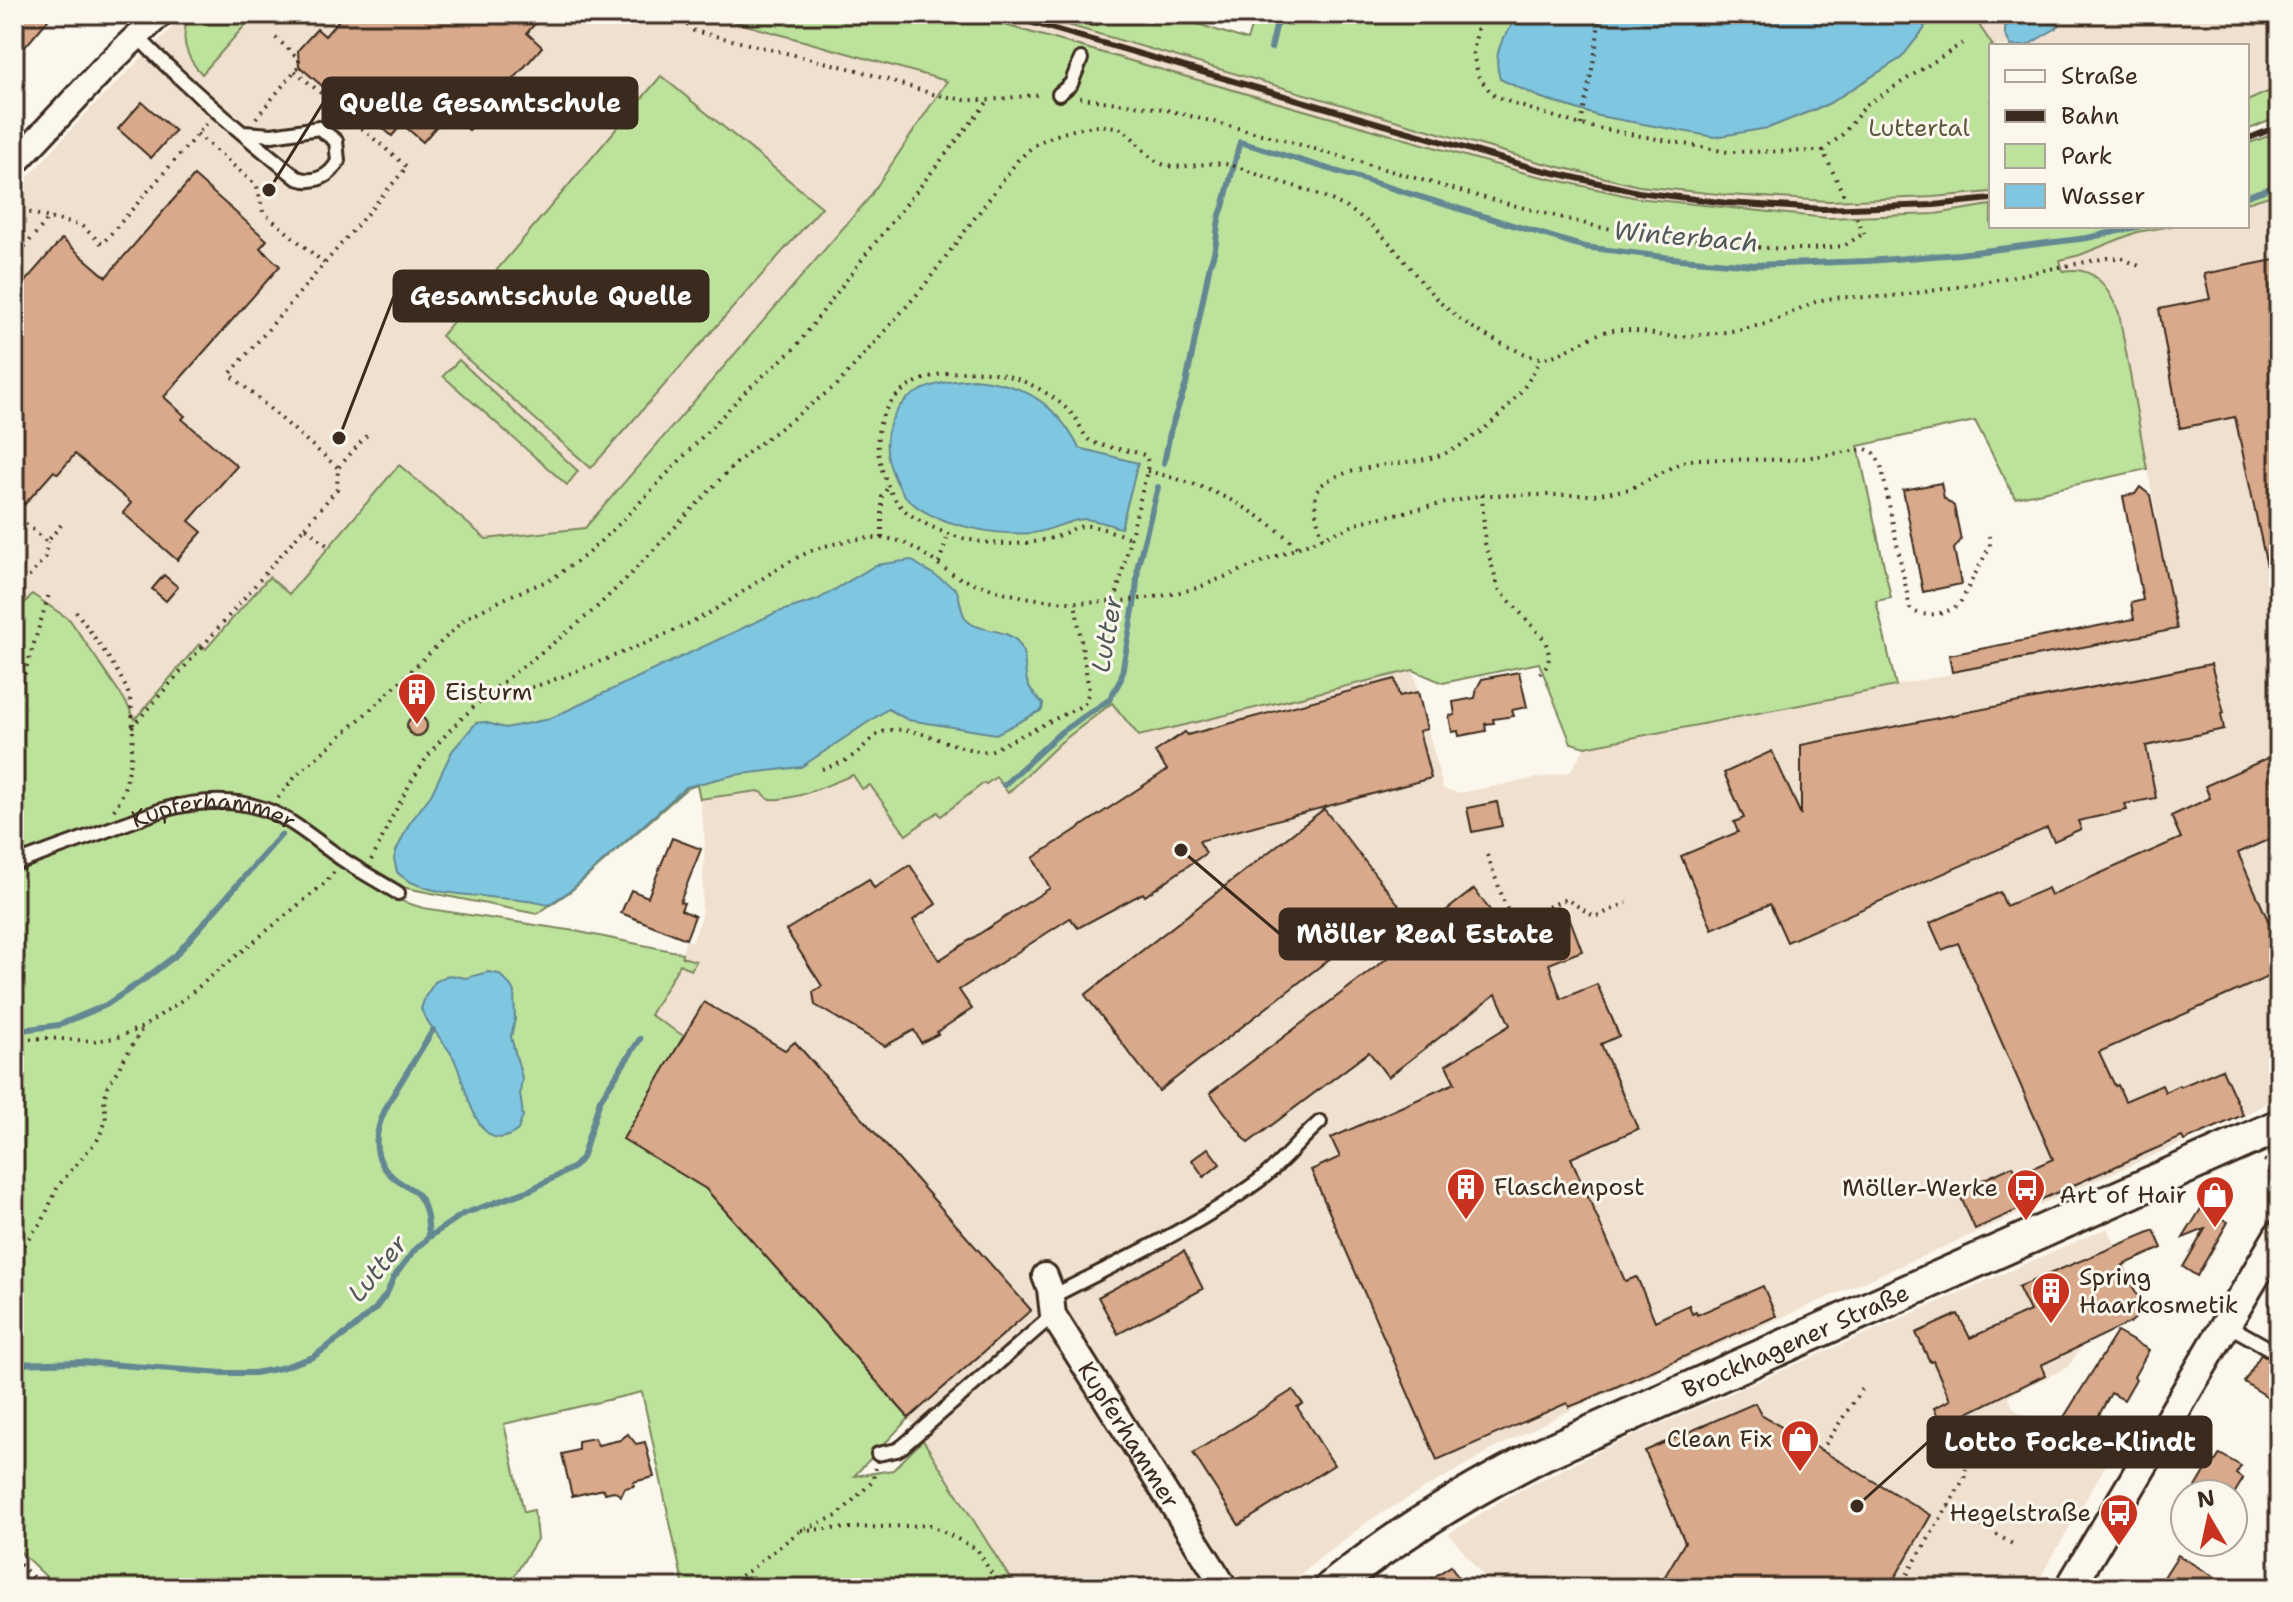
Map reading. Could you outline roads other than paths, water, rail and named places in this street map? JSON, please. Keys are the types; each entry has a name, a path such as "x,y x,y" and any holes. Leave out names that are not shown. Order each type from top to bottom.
{"main road":[{"name":"Brockhagener Straße","path":"1331,1588 1439,1511 1487,1481 1542,1454 2279,1126"}],"street":[{"path":"14,164 103,69 160,14"},
{"path":"2216,1152 2264,1144 2277,1155"},
{"path":"2070,1588 2279,1235"},
{"name":"Kupferhammer","path":"1050,1296 1225,1588"}],"lane":[{"path":"137,36 170,69 217,110 244,133 297,178 314,181 329,174 338,161 336,141 319,128 272,135 244,133"},
{"path":"1063,92 1077,73 1081,59"},
{"name":"Kupferhammer","path":"14,864 179,805 218,802 254,806 268,811 309,833 344,860 398,893"},
{"path":"878,1454 897,1450 908,1443 1050,1296 1215,1211 1275,1167 1320,1122"},
{"path":"2226,1324 2279,1354"}],"water":[{"path":"1520,14 1927,14 1924,29 1901,58 1828,104 1768,128 1715,137 1599,116 1539,97 1500,79 1498,52"},
{"path":"2025,14 2056,14 2059,24 2029,44 2010,44 2005,27"},
{"path":"973,379 1007,385 1036,398 1060,419 1079,448 1138,463 1121,528 1085,519 1032,533 985,531 935,517 907,498 894,478 888,461 888,429 895,414 915,393 943,383"},
{"path":"911,560 956,589 963,613 970,623 1017,641 1023,651 1028,684 1043,704 1042,710 996,734 908,720 888,709 801,767 734,775 686,787 571,890 548,905 427,888 410,882 397,872 396,851 409,824 431,795 452,751 476,723 505,728 549,719 775,613 817,600 876,565"},
{"path":"488,972 499,974 514,992 515,1019 511,1037 522,1078 523,1116 518,1130 503,1137 492,1136 482,1127 452,1055 421,1009 435,982 448,975 466,978"}],"waterway":[{"name":"Lutter","path":"1271,48 1279,14"},
{"name":"Winterbach","path":"1164,463 1171,428 1186,384 1219,221 1240,142 1585,247 1680,259 1754,265 1868,261 1959,254 2087,238 2132,228"},
{"name":"Winterbach","path":"2249,195 2279,185"},
{"name":"Lutter","path":"1004,785 1061,732 1109,700 1121,679 1138,565 1158,487"},
{"path":"14,1031 59,1025 106,1005 146,978 175,956 281,835"},
{"path":"429,1237 422,1201 383,1166 377,1141 389,1101 433,1030"},
{"name":"Lutter","path":"14,1364 81,1362 254,1373 313,1357 375,1309 394,1277 429,1237 463,1214 530,1190 574,1167 582,1158 600,1100 640,1039"}],"railway":[{"path":"1002,14 1533,168 1638,192 1727,203 1823,209 1934,205 1989,199"},
{"path":"2249,138 2279,126"}],"place":[{"name":"Quelle Gesamtschule","path":"269,190"},
{"name":"Gesamtschule Quelle","path":"339,438"},
{"name":"Eisturm","path":"417,726"},
{"name":"Möller Real Estate","path":"1181,850"},
{"name":"Flaschenpost","path":"1466,1221"},
{"name":"Möller-Werke","path":"2026,1222"},
{"name":"Art of Hair","path":"2215,1229"},
{"name":"Spring Haarkosmetik","path":"2051,1325"},
{"name":"Clean Fix","path":"1800,1473"},
{"name":"Lotto Focke-Klindt","path":"1857,1506"},
{"name":"Hegelstraße","path":"2119,1547"}],"park label":[{"name":"Luttertal","path":"1919,128"}]}
